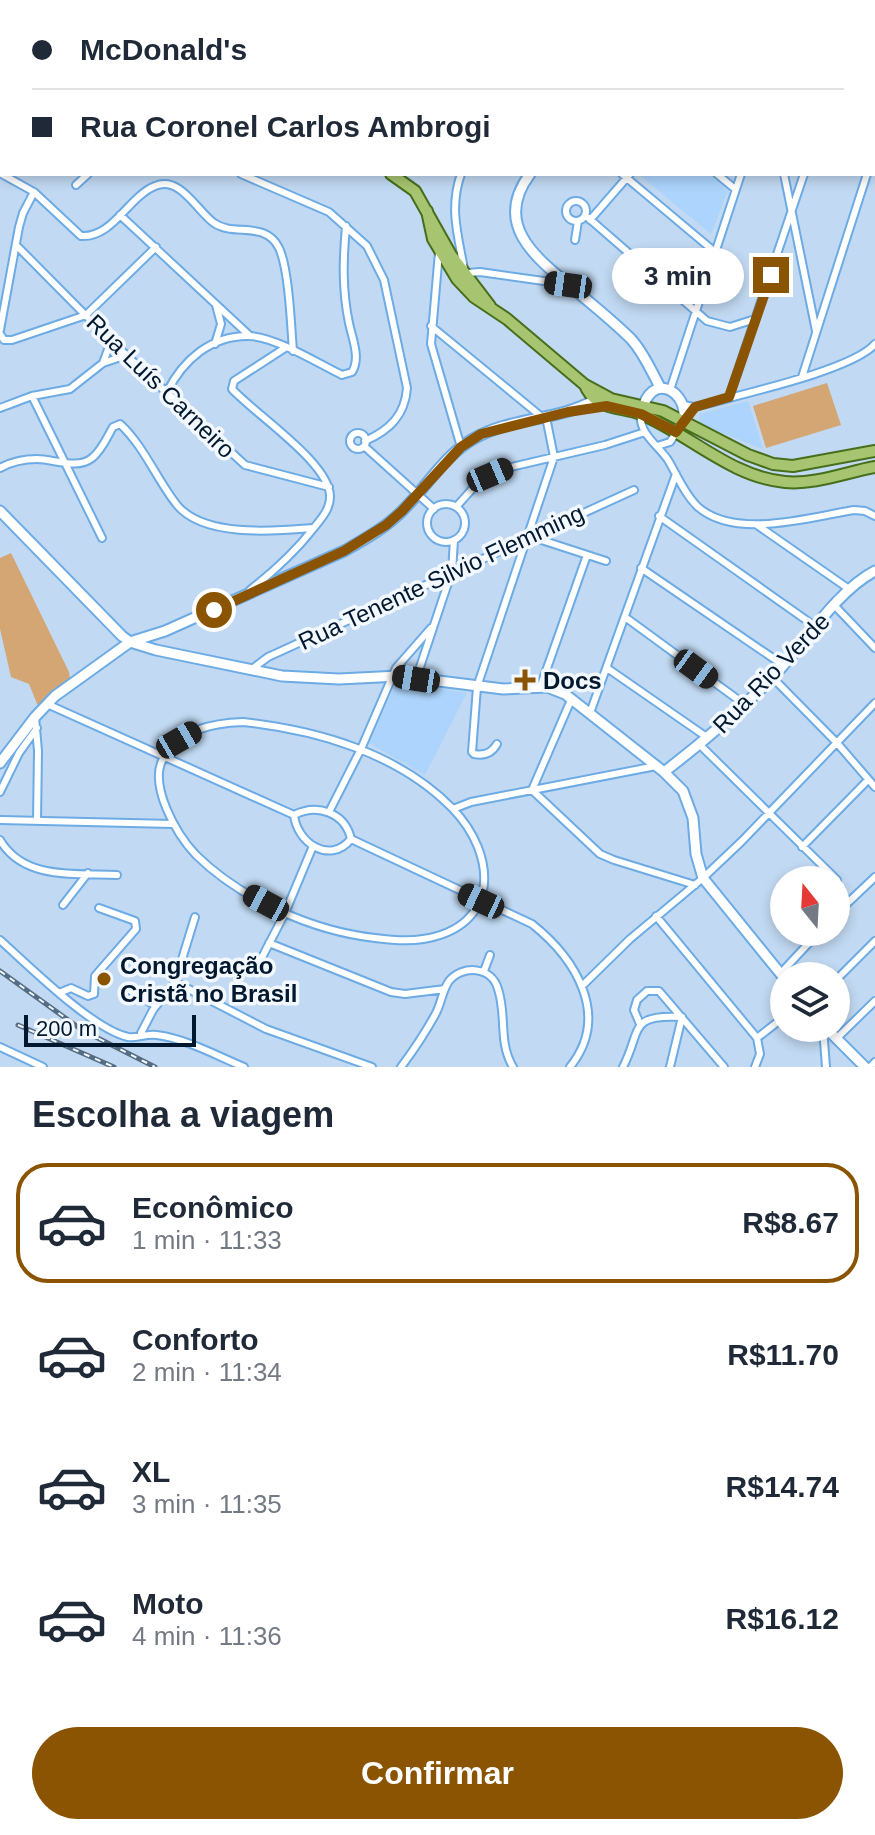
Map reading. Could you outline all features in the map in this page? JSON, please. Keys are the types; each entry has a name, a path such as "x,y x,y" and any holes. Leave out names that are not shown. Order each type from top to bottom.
{"main road":[{"path":"395,176 415,191 427,211 433,239 466,271 491,307"},
{"path":"529,176 520,190 517,203 519,230 533,254 634,342 665,389 682,405 683,421 673,437"},
{"path":"442,247 454,276 474,297 491,307 603,401 683,421 748,455 773,464 793,466 875,451"},
{"path":"454,276 466,271"},
{"path":"642,410 649,394 665,389"},
{"path":"1,758 47,704 130,642 165,631 344,551 386,525 461,447 481,434 603,401"},
{"path":"642,410 673,437 747,472 787,483 875,467"},
{"path":"0,511 130,642 142,646 303,678 392,677 477,687 551,688 590,713 683,791 689,805 699,881 770,962"},
{"name":"Rua Rio Verde","path":"660,769 704,742 772,677 849,589 875,571"},
{"path":"142,646 165,631"},
{"path":"165,631 163,641 166,653"},
{"path":"839,1042 867,1067"}],"street":[{"path":"5,176 34,192 81,236 99,234 147,190 162,184 169,184 188,197 218,225 266,234 278,245 283,261 293,351"},
{"path":"76,185 86,176"},
{"path":"246,176 329,212 367,246 384,280 407,388 406,401 396,421 365,443 434,509"},
{"path":"461,176 456,195 455,229 466,271 568,285"},
{"path":"625,176 588,218 578,221 566,215 571,203 581,203 588,218 695,311 717,325 730,327 755,319"},
{"path":"627,176 715,252"},
{"path":"719,176 735,189"},
{"path":"665,389 740,176"},
{"path":"784,176 816,333"},
{"path":"729,397 803,176"},
{"path":"802,377 866,176"},
{"path":"864,184 875,187"},
{"path":"34,192 23,213 16,245 0,332 4,340 86,315 156,247"},
{"path":"120,215 250,336 293,351 342,375 350,374 357,359 344,296 346,226"},
{"path":"575,240 578,221"},
{"path":"455,229 447,235 442,247 431,326 433,353 461,447"},
{"name":"Rua Luís Carneiro","path":"16,245 111,341 245,465 329,487"},
{"path":"438,278 454,276"},
{"path":"215,303 221,324 215,344"},
{"path":"431,326 544,417 554,457 477,687 472,752 483,755 497,744"},
{"path":"167,392 190,357 215,344 250,336"},
{"path":"103,363 111,341"},
{"path":"682,405 695,407 802,377 858,358 875,344"},
{"path":"238,599 286,560 329,505 329,487 324,475 232,389 234,381 285,348"},
{"path":"0,408 32,396 70,389 103,363 127,355"},
{"path":"32,396 102,538"},
{"path":"683,421 695,407"},
{"path":"642,410 641,423 645,432 699,507 715,516 757,525 854,510 875,516"},
{"path":"0,468 37,459 78,464 94,457 113,427 120,424 178,505 192,516 232,529 313,528"},
{"path":"456,507 474,487 490,475 507,468 605,445 645,432"},
{"path":"657,446 673,437"},
{"path":"667,459 673,437"},
{"path":"590,713 676,474"},
{"name":"Rua Tenente Silvio Flemming","path":"252,669 268,657 634,490"},
{"path":"445,504 456,507 464,515 462,534 454,540 440,541 430,533 427,520 434,509 445,504"},
{"path":"659,516 816,627"},
{"path":"757,525 849,589"},
{"path":"529,536 606,561"},
{"path":"416,679 452,571 454,540"},
{"path":"540,688 587,555"},
{"path":"641,568 783,665"},
{"path":"835,606 872,645 875,636"},
{"path":"625,617 744,704"},
{"path":"329,812 361,749 396,668 431,628"},
{"path":"607,668 704,742 822,866"},
{"path":"772,677 875,787"},
{"path":"532,790 571,700"},
{"path":"582,986 770,813 875,703"},
{"path":"47,704 294,815 315,809 329,812 343,822 351,839 532,924 560,950 582,986 588,1012 588,1030 583,1049 570,1067"},
{"path":"35,717 37,821"},
{"path":"243,722 305,730 361,749 409,776 453,809 481,853 485,878 481,901 467,919 455,928 422,939 395,941 367,937 285,913 247,892 196,854 173,824 164,804 162,758 179,740 218,723 243,722"},
{"path":"0,792 19,753 37,728"},
{"path":"453,809 532,790 660,769"},
{"path":"802,847 868,780"},
{"path":"532,790 600,854 699,881"},
{"path":"294,815 300,837 313,846 327,851 338,850 351,839"},
{"path":"0,820 173,824"},
{"path":"0,840 17,859 30,867 49,872 117,875"},
{"path":"257,967 285,913 313,846"},
{"path":"63,905 88,873"},
{"path":"850,901 875,877"},
{"path":"59,993 71,988 88,996 94,994 95,976 136,929 135,921 99,908"},
{"path":"656,916 757,1038 760,1054 755,1067"},
{"path":"0,940 59,993 111,1029 133,1038 141,1033 156,1006 175,982 195,917"},
{"path":"850,966 875,941"},
{"path":"269,943 391,992 405,994 445,989"},
{"path":"794,962 807,946"},
{"path":"484,971 490,955"},
{"path":"401,1067 437,1013 451,978 468,971 484,971 495,981 499,990 504,1047 513,1067"},
{"path":"175,982 266,1029 372,1067"},
{"path":"623,1067 640,1024 634,1005 642,994 653,989 659,991 724,1067"},
{"path":"129,990 156,1006"},
{"path":"850,1025 875,1001"},
{"path":"640,1024 657,1017 682,1017"},
{"path":"670,1067 682,1017"},
{"path":"757,1038 770,1028"},
{"path":"141,1033 177,1040 244,1067"},
{"path":"825,1042 826,1067"},
{"path":"0,1047 43,1067"},
{"path":"867,1067 875,1062"}],"shaded area":[{"path":"640,176 711,176 728,191 711,234"},
{"path":"827,383 841,425 766,448 753,406"},
{"path":"748,401 763,449 699,424 700,414"},
{"path":"11,553 69,672 70,679 38,706 29,684 11,677 0,629 0,558"},
{"path":"397,681 467,693 425,775 369,743"}],"railway":[{"path":"0,971 82,1030 155,1067"},
{"path":"18,1025 114,1067"}],"place":[{"name":"Docs","path":"525,680"},
{"name":"Congregação Cristã no Brasil","path":"104,979"}],"route":[{"path":"214,610 344,551 386,525 424,488 444,463 481,434 568,412 607,406 641,414 676,432 695,407 729,397 771,275"}]}
